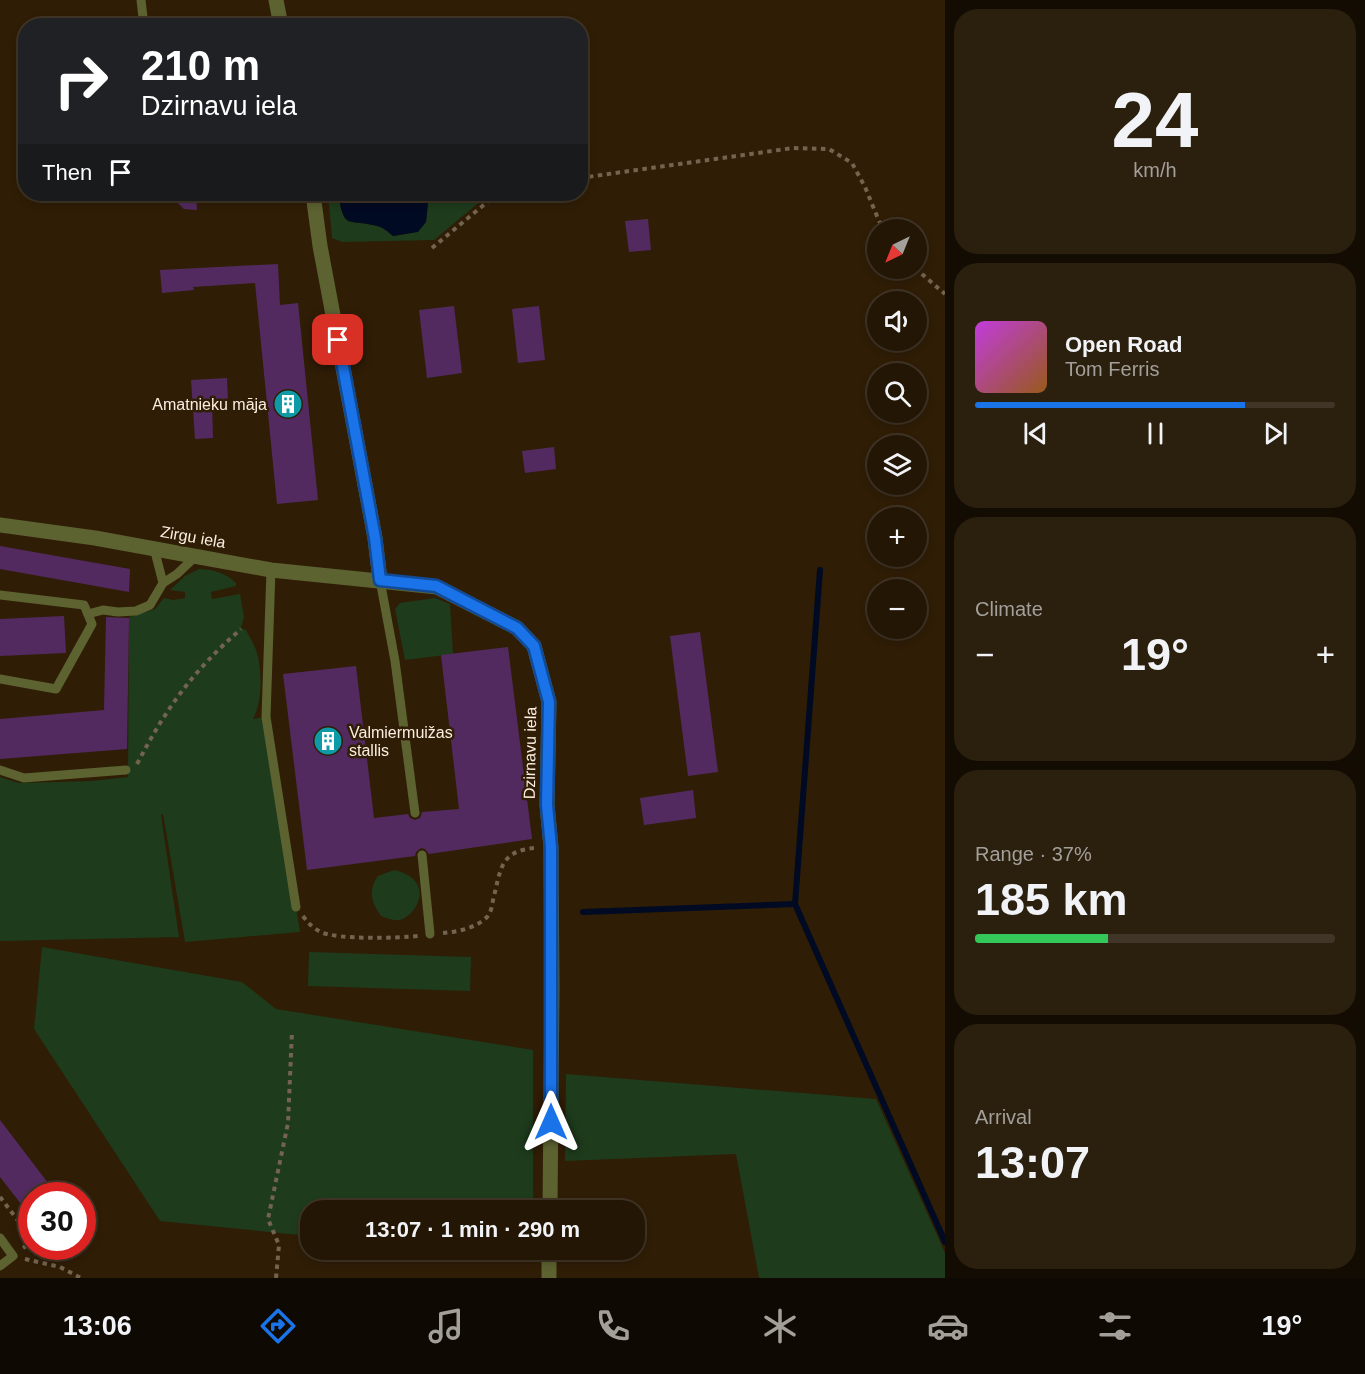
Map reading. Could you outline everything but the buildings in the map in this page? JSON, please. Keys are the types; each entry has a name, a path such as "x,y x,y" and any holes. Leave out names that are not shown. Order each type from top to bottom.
{"street":[{"path":"276,0 280,18"},
{"path":"314,201 320,246 375,538 380,580"},
{"name":"Zirgu iela","path":"0,525 154,548 271,570 380,580"},
{"name":"Dzirnavu iela","path":"380,580 436,586 517,628 534,646 549,702 547,805 551,847 552,988 550,1200"},
{"path":"549,1260 549,1278"}],"lane":[{"path":"141,0 143,18"},
{"path":"154,548 163,583"},
{"path":"88,614 103,610 135,611 150,604 163,583 177,574 196,556"},
{"path":"271,570 266,717 296,907"},
{"path":"380,580 395,661 415,813"},
{"path":"0,595 84,605 92,624 56,689 0,679"},
{"path":"0,770 24,777 126,770"},
{"path":"422,855 430,934"},
{"path":"0,1238 13,1256 0,1266"}],"path":[{"path":"588,177 794,148 829,149 852,163 878,219"},
{"path":"432,248 488,201"},
{"path":"927,278 945,294"},
{"path":"126,770 137,764 176,697 212,654 241,628"},
{"path":"276,1278 279,1245 268,1220 288,1123 292,1031"},
{"path":"1,1199 18,1221"},
{"path":"13,1256 60,1267 81,1278"}],"green space":[{"path":"329,201 340,201 348,221 379,227 394,236 418,231 426,222 428,201 481,201 434,240 342,242 332,238"},
{"path":"199,569 219,572 236,583 236,586 211,592 212,599 240,594 244,617 241,628 246,630 257,653 260,689 253,719 266,717 300,932 185,942 163,814 161,815 179,937 0,941 0,777 19,783 91,781 128,777 129,617 155,609 164,598 173,600 185,598 185,592 170,590 185,576"},
{"path":"435,598 450,604 453,654 405,660 395,609 400,603"},
{"path":"394,870 408,875 418,885 420,891 417,905 411,913 400,920 381,916 372,896 373,886 378,876"},
{"path":"42,947 242,982 276,1009 533,1050 533,1200 300,1200 300,1235 160,1221 34,1029"},
{"path":"309,952 471,957 470,991 308,986"},
{"path":"566,1074 876,1099 945,1253 945,1278 759,1278 736,1154 565,1161"}],"water":[{"path":"340,201 428,201 426,222 418,232 393,236 379,227 348,221"}],"waterway":[{"path":"820,570 795,904 945,1242"},
{"path":"583,912 795,904"}],"place":[{"name":"Amatnieku māja","path":"288,404"},
{"name":"Valmiermuižas stallis","path":"328,741"}],"route":[{"path":"338,340 375,538 380,580 436,586 517,628 534,646 549,702 547,805 551,847 551,1122"}]}
